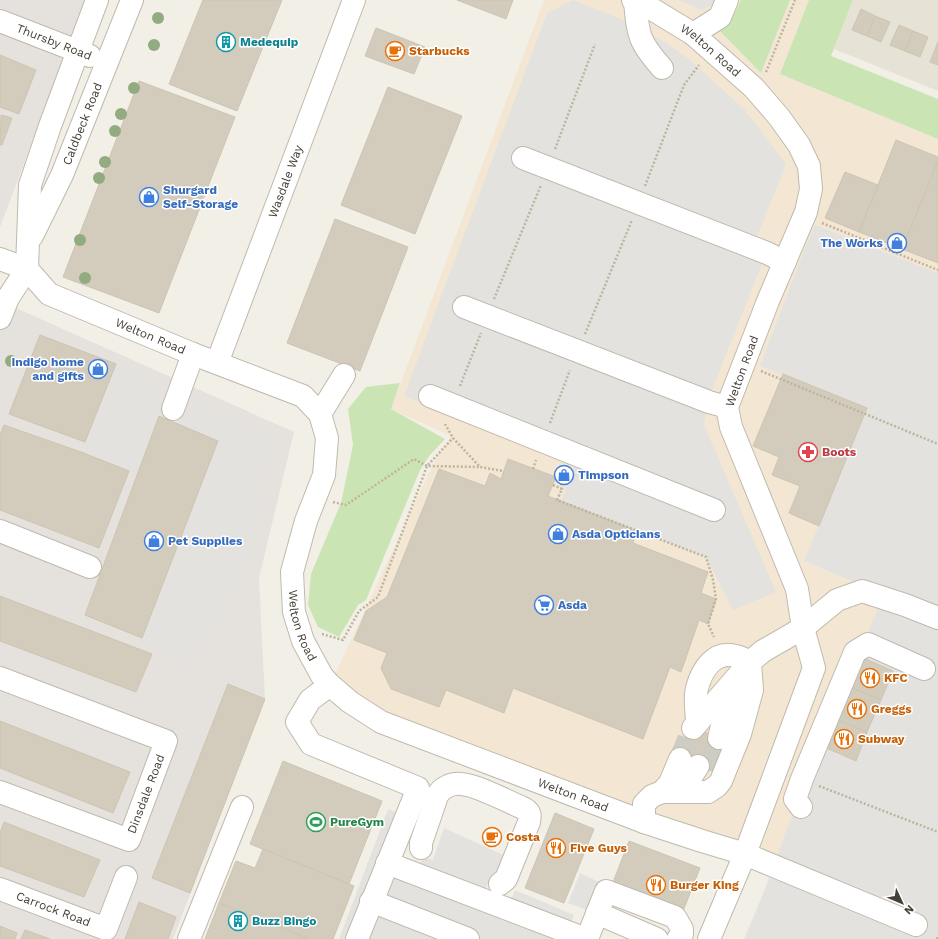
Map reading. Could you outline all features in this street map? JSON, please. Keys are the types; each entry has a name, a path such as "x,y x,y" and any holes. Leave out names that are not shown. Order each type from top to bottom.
{"street":[{"name":"Caldbeck Road","path":"27,269 30,185 50,126 97,0"},
{"name":"Caldbeck Road","path":"28,245 62,174 132,0"},
{"name":"Wasdale Way","path":"217,363 354,0"},
{"path":"693,34 720,17 727,0"},
{"name":"Welton Road","path":"634,1 652,9 693,34 758,93 780,117 799,145 809,166 811,189 806,212 727,407 731,426 797,589 803,628 814,668 745,854 709,939"},
{"path":"634,1 640,36 648,52 662,68"},
{"name":"Thursby Road","path":"0,21 107,62"},
{"path":"523,158 767,253 785,262"},
{"path":"0,259 27,269 8,298 0,318"},
{"name":"Welton Road","path":"27,269 49,294 193,354 303,396 320,414 327,438 324,475 306,521 292,572 294,612 303,642 322,676 350,702 381,722 644,822 745,854"},
{"path":"464,307 709,402 727,407"},
{"path":"173,409 193,354"},
{"path":"320,414 344,375"},
{"path":"430,396 714,510"},
{"path":"0,531 90,567"},
{"path":"750,662 735,656 725,656 716,658 710,662 697,689 704,731 733,682 750,662 763,651 803,628 837,600 862,591 905,605 938,618"},
{"path":"801,808 795,799 855,652 868,644 924,669"},
{"path":"676,792 708,792 717,786 721,781 740,734 752,690 750,662"},
{"name":"Dinsdale Road","path":"0,678 166,741 129,840 0,792"},
{"path":"330,685 310,700 297,722 311,744 418,788 371,901 357,939"},
{"path":"644,822 644,804 652,796 676,792 696,788 693,764 670,783 676,792"},
{"path":"421,848 421,843 437,796 439,792 449,785 459,783 471,786 526,809 530,815 529,822 506,879 500,884"},
{"path":"188,939 242,807"},
{"path":"745,854 916,925"},
{"path":"387,863 586,939 606,891 675,917 682,929 682,934 678,939"},
{"name":"Carrock Road","path":"0,889 104,934 126,877"},
{"path":"371,901 468,939"},
{"path":"597,913 657,939"}],"path":[{"path":"758,93 795,0"},
{"path":"480,467 453,438 445,424 447,412 452,406 487,316 548,168 595,44"},
{"path":"533,469 542,442 684,85 711,50"},
{"path":"821,223 938,270"},
{"path":"744,363 774,377 938,444"},
{"path":"296,618 324,635 342,640 359,611 378,597 427,466 453,438"},
{"path":"316,497 346,505 414,459 427,466 480,467 503,471"},
{"path":"553,485 562,489 557,500 706,557 713,580 716,599 708,624 714,638"},
{"path":"802,779 938,832"}],"shaded area":[{"path":"0,0 86,0 0,227"},
{"path":"544,0 809,0 780,74 938,139 938,939 910,939 916,925 381,722 330,685 436,458 451,436 391,409"},
{"path":"573,0 628,22 665,42 690,60 744,109 786,164 756,239 770,244 711,392 704,425 776,592 733,610 706,557 561,502 576,461 404,396 547,13"},
{"path":"678,0 717,0 715,4 702,10"},
{"path":"853,0 938,0 938,91 834,49"},
{"path":"815,225 938,273 938,933 936,939 744,939 763,894 785,834 878,608 852,581 804,561 867,409 760,366"},
{"path":"0,301 294,432 259,578 265,699 173,939 0,939"},
{"path":"117,362 150,375 144,388 262,434 270,447 250,498 264,505 218,622 185,662 142,638 217,441 159,416 137,474 81,452"},
{"path":"388,809 416,820 400,862 418,867 423,857 433,860 444,828 508,857 503,869 489,881 484,893 510,903 515,890 574,915 569,927 599,939 339,939"},
{"path":"580,873 599,882 587,910 568,903"}],"green space":[{"path":"741,0 790,0 761,73 719,30 732,19"},
{"path":"809,0 853,0 831,56 938,99 938,139 780,74"},
{"path":"400,383 391,409 445,439 429,456 420,470 366,600 358,605 339,637 318,627 308,605 311,574 341,503 353,445 348,409 366,387"}],"building":[{"name":"Medequip","path":"203,0 282,0 237,111 169,84"},
{"path":"457,0 513,0 506,19"},
{"path":"861,9 875,16 867,36 852,30"},
{"path":"875,16 890,22 881,42 867,36"},
{"path":"899,25 913,31 905,51 890,45"},
{"name":"Starbucks","path":"376,28 425,47 414,74 365,56"},
{"path":"913,31 928,37 920,57 905,51"},
{"path":"938,42 938,65 930,62"},
{"path":"0,55 36,70 19,114 0,107"},
{"name":"Shurgard Self-Storage","path":"139,81 235,117 159,313 63,277"},
{"path":"388,87 462,116 415,234 341,205"},
{"path":"1,115 12,118 2,145 0,145"},
{"path":"896,140 938,157 938,161 902,249 859,232"},
{"path":"938,161 938,263 902,249"},
{"path":"845,172 878,185 859,232 825,218"},
{"path":"335,219 408,247 360,371 287,343"},
{"path":"40,335 116,364 85,442 9,414"},
{"name":"Boots","path":"783,374 867,408 819,526 789,513 800,486 772,475 779,457 753,446"},
{"path":"159,416 218,441 142,638 85,615"},
{"path":"4,425 81,452 129,471 99,548 0,510 0,435"},
{"name":"Asda","path":"508,459 556,477 548,496 637,531 633,543 708,572 701,593 716,599 708,624 699,620 681,672 670,667 643,739 513,688 504,713 446,690 439,707 391,689 381,668 387,653 354,640 366,611 387,597 439,469 485,486 490,473 501,479"},
{"path":"0,596 152,654 136,692 0,641"},
{"name":"KFC","path":"859,656 893,671 881,700 847,686"},
{"path":"228,684 265,699 190,893 152,878"},
{"name":"Greggs","path":"847,686 881,700 867,732 833,718"},
{"name":"Subway","path":"833,718 867,732 856,761 822,746"},
{"path":"0,721 130,772 113,813 0,768"},
{"path":"689,726 725,740 712,771 677,757"},
{"name":"PureGym","path":"283,761 382,801 349,884 250,844"},
{"path":"555,813 594,829 564,903 525,888"},
{"path":"4,822 100,860 84,897 0,866 0,833"},
{"path":"629,841 700,868 683,911 612,885"},
{"path":"263,849 354,886 333,939 309,939 219,903 236,861 255,868"},
{"path":"139,902 176,917 168,939 125,939"},
{"name":"Buzz Bingo","path":"219,903 309,939 205,939"},
{"path":"0,926 17,933 15,939 0,939"},
{"path":"25,930 50,939 21,939"}],"tunnel":[{"path":"680,759 693,728"},
{"path":"706,769 719,738"}],"place":[{"name":"Medequip","path":"226,42"},
{"name":"Starbucks","path":"395,51"},
{"name":"Shurgard Self-Storage","path":"149,197"},
{"name":"The Works","path":"897,243"},
{"name":"Indigo home and gifts","path":"98,369"},
{"name":"Boots","path":"808,452"},
{"name":"Timpson","path":"564,475"},
{"name":"Asda Opticians","path":"558,534"},
{"name":"Pet Supplies","path":"154,541"},
{"name":"Asda","path":"544,605"},
{"name":"KFC","path":"870,678"},
{"name":"Greggs","path":"857,709"},
{"name":"Subway","path":"844,739"},
{"name":"PureGym","path":"316,822"},
{"name":"Costa","path":"492,837"},
{"name":"Five Guys","path":"556,848"},
{"name":"Burger King","path":"656,885"},
{"name":"Buzz Bingo","path":"238,921"}]}
